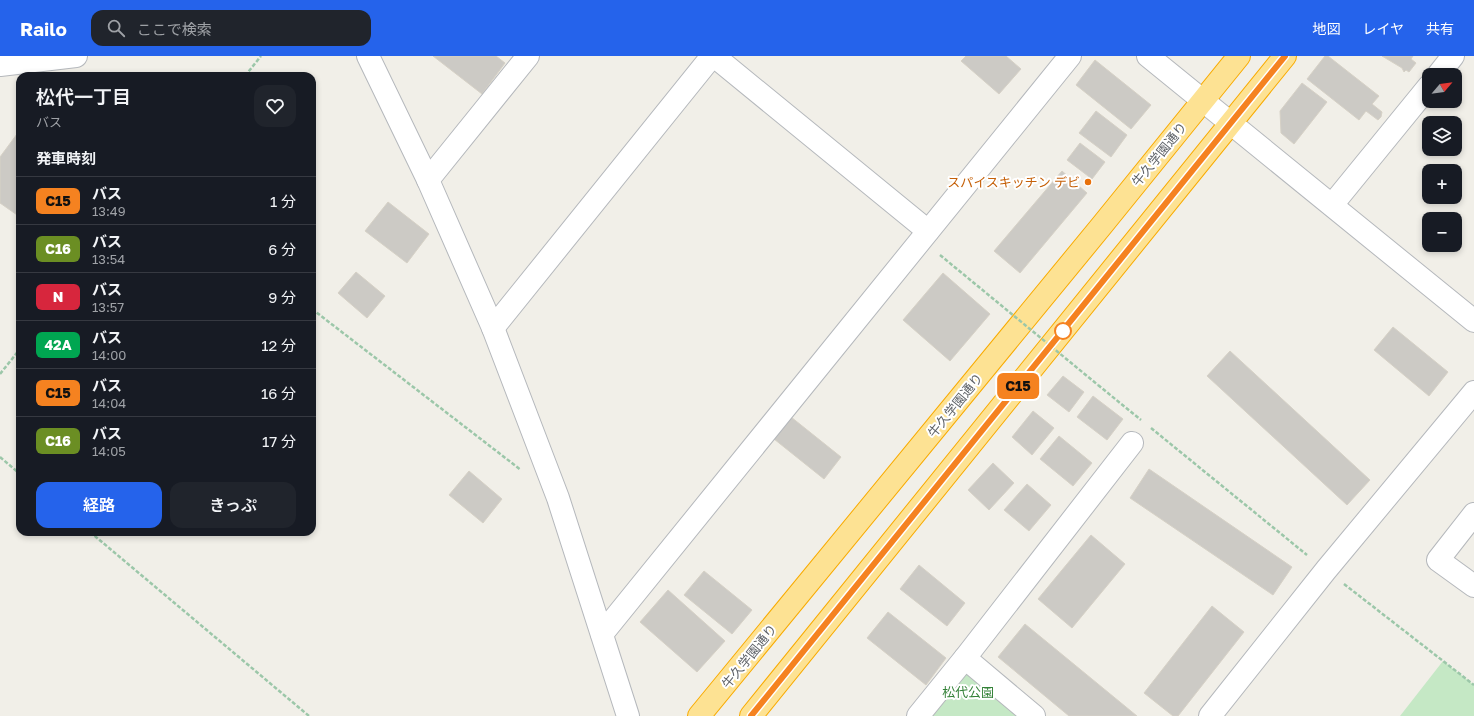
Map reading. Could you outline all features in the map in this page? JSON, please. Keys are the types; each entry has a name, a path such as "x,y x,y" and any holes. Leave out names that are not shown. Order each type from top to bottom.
{"highway":[{"name":"牛久学園通り","path":"699,716 1239,56"},
{"path":"751,716 1285,56"}],"street":[{"path":"0,65 76,56"},
{"path":"368,56 428,180 493,328 558,498 628,716"},
{"path":"428,180 528,56"},
{"path":"493,328 713,56 928,231"},
{"path":"602,634 1070,56"},
{"path":"1148,56 1474,322"},
{"path":"1444,68 1453,56"},
{"path":"1332,205 1422,95"},
{"path":"1210,716 1326,570 1474,392"},
{"path":"918,716 965,658 1132,443"},
{"path":"1474,514 1438,560 1474,586"},
{"path":"965,658 1034,716"}],"path":[{"path":"248,72 261,56"},
{"path":"940,255 1141,420"},
{"path":"316,312 526,474"},
{"path":"0,374 16,354"},
{"path":"1148,425 1326,570 1474,685"},
{"path":"0,457 16,471"},
{"path":"95,536 309,716"}],"green space":[{"name":"松代公園","path":"965,658 1035,716 918,716"},
{"path":"1443,661 1474,685 1474,716 1400,716"}],"building":[{"path":"433,56 496,56 505,63 482,94"},
{"path":"966,56 1006,56 1021,69 999,94 961,61"},
{"path":"1325,56 1328,56 1379,96 1372,104 1382,112 1381,117 1378,120 1366,111 1359,120 1307,79"},
{"path":"1382,56 1413,56 1411,59 1416,63 1409,72 1406,70 1404,72 1402,68"},
{"path":"1095,60 1151,105 1131,129 1076,85"},
{"path":"1302,83 1327,102 1294,144 1281,133 1280,111"},
{"path":"1096,111 1127,135 1111,157 1079,133"},
{"path":"16,135 16,214 0,203 0,157"},
{"path":"1080,143 1105,162 1092,179 1067,160"},
{"path":"1062,171 1087,193 1020,273 994,251"},
{"path":"388,202 429,234 407,263 365,231"},
{"path":"356,272 385,296 367,318 338,293"},
{"path":"943,273 990,314 950,361 903,320"},
{"path":"1393,327 1448,372 1429,396 1374,350"},
{"path":"1230,351 1370,480 1347,505 1207,376"},
{"path":"1063,376 1084,392 1069,412 1047,395"},
{"path":"1093,396 1123,419 1107,440 1077,417"},
{"path":"1033,411 1054,428 1032,455 1012,437"},
{"path":"791,417 841,457 824,479 774,439"},
{"path":"1059,436 1092,463 1073,486 1040,459"},
{"path":"993,463 1014,483 989,510 968,490"},
{"path":"1149,469 1292,567 1273,595 1130,498"},
{"path":"469,471 502,499 483,523 449,495"},
{"path":"1027,484 1051,505 1029,531 1004,510"},
{"path":"1091,535 1125,564 1072,628 1038,599"},
{"path":"919,565 965,603 947,626 900,589"},
{"path":"704,571 752,610 732,634 684,595"},
{"path":"668,590 725,641 697,672 640,622"},
{"path":"1212,606 1244,632 1178,716 1173,716 1144,693"},
{"path":"888,612 946,658 926,685 867,638"},
{"path":"1025,624 1137,716 1069,716 998,657"}],"bus line":[{"name":"C15","path":"751,716 1285,56"}],"place":[{"name":"スパイスキッチン デビ","path":"1088,182"}]}
